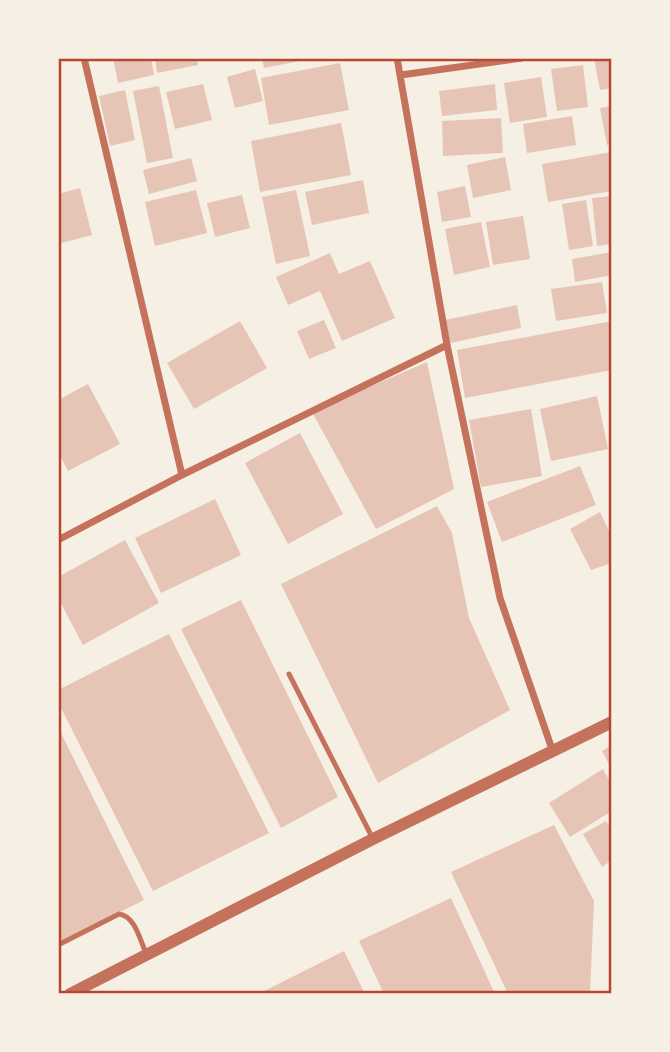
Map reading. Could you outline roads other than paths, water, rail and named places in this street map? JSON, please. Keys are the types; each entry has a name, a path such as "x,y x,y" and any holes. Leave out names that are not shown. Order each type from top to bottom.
{"street":[{"path":"84,58 182,475"},
{"path":"397,58 447,345 500,598 553,752"},
{"path":"401,75 522,58"},
{"path":"58,540 182,475 447,345"},
{"path":"70,994 373,839 612,722"}],"lane":[{"path":"289,674 373,839"},
{"path":"58,946 123,914 133,923 147,956"}]}
